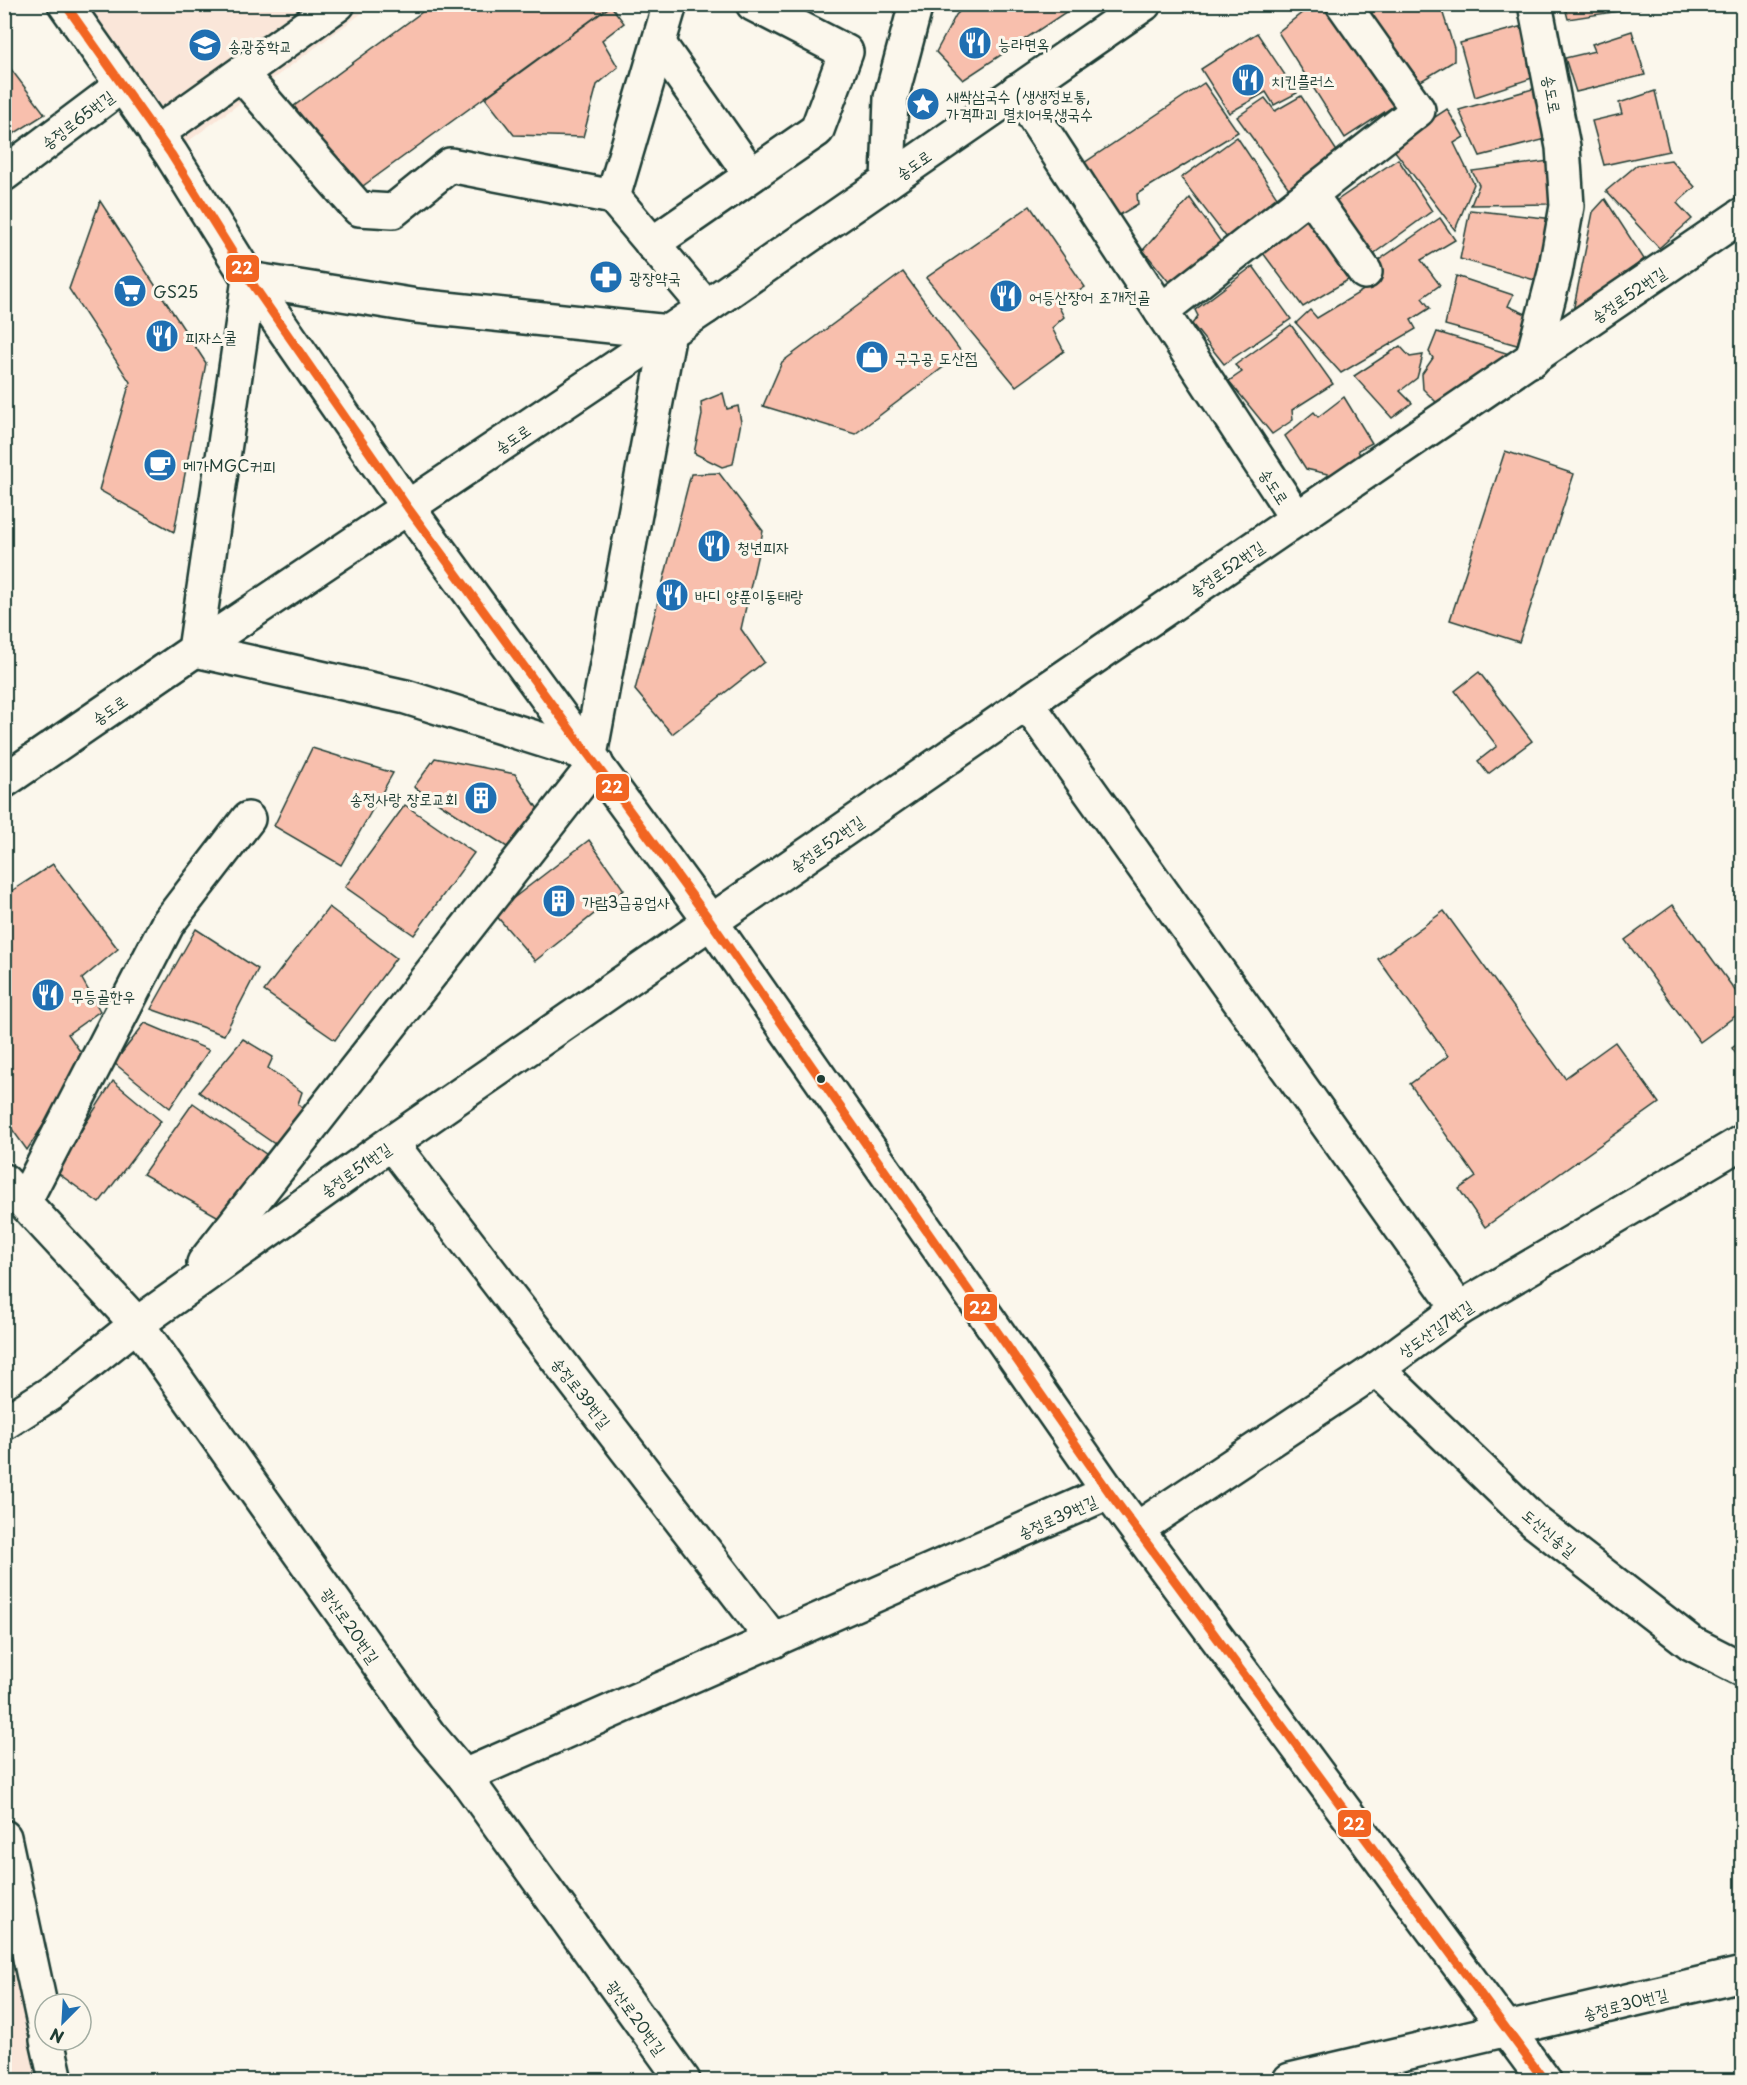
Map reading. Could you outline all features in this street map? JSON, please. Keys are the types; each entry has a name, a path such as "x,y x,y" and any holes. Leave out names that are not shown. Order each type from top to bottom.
{"street":[{"path":"65,4 156,134 249,279 408,508 711,922 1109,1492 1544,2080"},
{"path":"156,134 338,4"},
{"path":"613,197 670,4"},
{"path":"652,244 817,130 846,52 753,4"},
{"path":"888,181 891,98 916,4"},
{"name":"송도로","path":"4,781 706,307 1144,4"},
{"path":"1161,311 1418,110 1343,4"},
{"name":"송도로","path":"1532,360 1555,273 1567,206 1563,147 1535,4"},
{"path":"659,44 751,175"},
{"path":"241,74 359,209 393,211 450,165 613,197 706,307"},
{"name":"송정로65번길","path":"4,174 121,86"},
{"name":"송도로","path":"1017,92 1297,519"},
{"path":"1310,194 1365,272"},
{"name":"송정로52번길","path":"711,922 1743,215"},
{"path":"181,1293 593,759 669,332 417,306 249,279"},
{"path":"249,279 195,650 406,697 593,759"},
{"path":"1027,704 1459,1309"},
{"path":"14,1191 168,923 248,819"},
{"name":"송정로51번길","path":"4,1423 51,1393 137,1324 391,1143 711,922"},
{"name":"상도산길7번길","path":"1137,1529 1377,1369 1459,1309 1743,1142"},
{"name":"송정로39번길","path":"391,1143 774,1641"},
{"name":"광산로20번길","path":"14,1191 137,1324 429,1735 464,1776 683,2080"},
{"name":"도산신송길","path":"1377,1369 1535,1522 1691,1643 1743,1669"},
{"name":"송정로39번길","path":"464,1776 1109,1492"},
{"path":"4,1837 37,1992"},
{"name":"송정로30번길","path":"1290,2080 1508,2031 1743,1974"},
{"path":"50,2052 56,2080"}],"shaded area":[{"name":"송광중학교","path":"65,5 373,5 171,154"},
{"path":"4,1837 37,1992 33,1992 33,2052 50,2052 56,2080 5,2080"}],"building":[{"path":"433,4 613,4 356,191 294,106"},
{"path":"967,4 1078,4 963,80 936,52 956,15"},
{"path":"1313,4 1335,4 1397,104 1345,138 1278,32"},
{"path":"1383,4 1440,4 1454,48 1454,61 1421,81 1407,65 1399,68 1374,34 1382,30 1370,13 1384,7"},
{"path":"1564,4 1639,4 1640,8 1568,19"},
{"path":"611,6 624,23 602,40 618,67 597,85 583,137 514,135 485,98"},
{"path":"1523,26 1535,77 1475,97 1460,43"},
{"path":"1632,31 1645,75 1576,92 1565,58 1595,51 1592,44"},
{"name":"치킨플러스","path":"1257,33 1297,93 1274,105 1266,92 1229,113 1201,69"},
{"path":"4,60 45,114 4,140"},
{"path":"1204,83 1238,132 1137,194 1138,204 1113,219 1075,169"},
{"path":"1543,86 1550,138 1480,156 1459,110"},
{"path":"1655,91 1669,151 1604,165 1592,121 1622,114 1619,103"},
{"path":"1301,96 1340,156 1290,190 1237,117 1265,98 1275,111"},
{"path":"1447,109 1464,137 1454,143 1474,184 1455,230 1391,146"},
{"path":"1237,137 1279,200 1230,242 1181,178"},
{"path":"1398,159 1432,211 1369,257 1330,205"},
{"path":"1671,160 1695,187 1677,203 1692,219 1659,248 1606,191 1637,165"},
{"path":"1549,161 1549,204 1471,205 1479,185 1472,171"},
{"path":"1190,198 1225,248 1173,287 1143,250"},
{"path":"1605,199 1644,259 1572,316 1593,212"},
{"path":"100,201 206,363 174,532 99,490 130,382 69,289"},
{"name":"어등산장어 조개전골","path":"1030,206 1085,287 1058,305 1064,317 1052,328 1064,351 1016,386 926,278"},
{"path":"1470,210 1554,219 1538,281 1460,259"},
{"path":"1307,213 1353,277 1303,307 1260,249"},
{"path":"1440,218 1455,240 1421,260 1440,285 1422,298 1430,308 1411,320 1416,329 1341,373 1296,323 1310,310 1317,318 1377,282 1373,264"},
{"path":"1253,266 1291,319 1224,364 1192,324 1198,316 1195,310"},
{"name":"구구공 도산점","path":"903,272 962,353 855,434 763,406 782,362"},
{"path":"1456,276 1513,295 1508,306 1526,314 1517,345 1445,325"},
{"path":"1291,325 1333,384 1292,410 1293,420 1272,434 1229,381 1242,372 1235,365"},
{"path":"1437,332 1516,356 1444,410 1423,389 1422,374 1433,358 1429,352"},
{"path":"1400,346 1410,357 1423,355 1417,378 1400,391 1412,403 1392,418 1354,376"},
{"path":"723,393 727,409 738,406 741,422 733,464 722,467 694,453 702,415 701,402"},
{"path":"1344,397 1372,443 1358,450 1362,461 1332,475 1306,469 1285,436 1314,412 1318,417"},
{"path":"1505,451 1574,474 1519,642 1450,620"},
{"path":"719,473 763,531 741,629 764,662 672,734 635,690 691,474"},
{"path":"1479,672 1532,741 1488,774 1478,761 1497,746 1455,691"},
{"path":"312,748 393,773 341,865 274,826"},
{"name":"송정사랑 장로교회","path":"435,758 515,774 538,809 507,847 414,787"},
{"path":"405,805 474,853 414,935 345,887"},
{"name":"가람3급공업사","path":"589,840 624,890 535,961 494,913"},
{"name":"무등골한우","path":"53,864 118,949 82,979 100,1011 68,1034 86,1060 27,1150 4,1118 4,896"},
{"path":"1673,905 1742,1000 1742,1011 1700,1042 1625,940"},
{"path":"329,907 396,958 335,1040 264,991"},
{"path":"1444,911 1565,1078 1615,1042 1659,1103 1485,1227 1459,1189 1476,1177 1410,1084 1448,1056 1378,959"},
{"path":"196,929 258,969 224,1035 151,1009"},
{"path":"145,1023 209,1050 170,1108 114,1063"},
{"path":"243,1039 273,1057 268,1068 302,1092 298,1104 306,1112 282,1149 199,1092"},
{"path":"1742,1041 1742,1063 1732,1048"},
{"path":"113,1081 161,1121 99,1203 55,1171"},
{"path":"193,1103 270,1157 224,1220 143,1174"}],"transit line":[{"name":"22","path":"65,4 171,154 249,279 408,508 711,922 1109,1492 1544,2080"}],"place":[{"name":"능라면옥","path":"975,43"},
{"name":"송광중학교","path":"205,45"},
{"name":"치킨플러스","path":"1248,80"},
{"name":"새싹삼국수 (생생정보통, 가격파괴 멸치어묵생국수","path":"923,104"},
{"name":"광장약국","path":"606,277"},
{"name":"GS25","path":"130,291"},
{"name":"어등산장어 조개전골","path":"1006,296"},
{"name":"피자스쿨","path":"162,336"},
{"name":"구구공 도산점","path":"872,357"},
{"name":"메가MGC커피","path":"160,465"},
{"name":"청년피자","path":"714,546"},
{"name":"바디 양푼이동태랑","path":"672,595"},
{"name":"송정사랑 장로교회","path":"481,798"},
{"name":"가람3급공업사","path":"559,901"},
{"name":"무등골한우","path":"48,995"}]}
